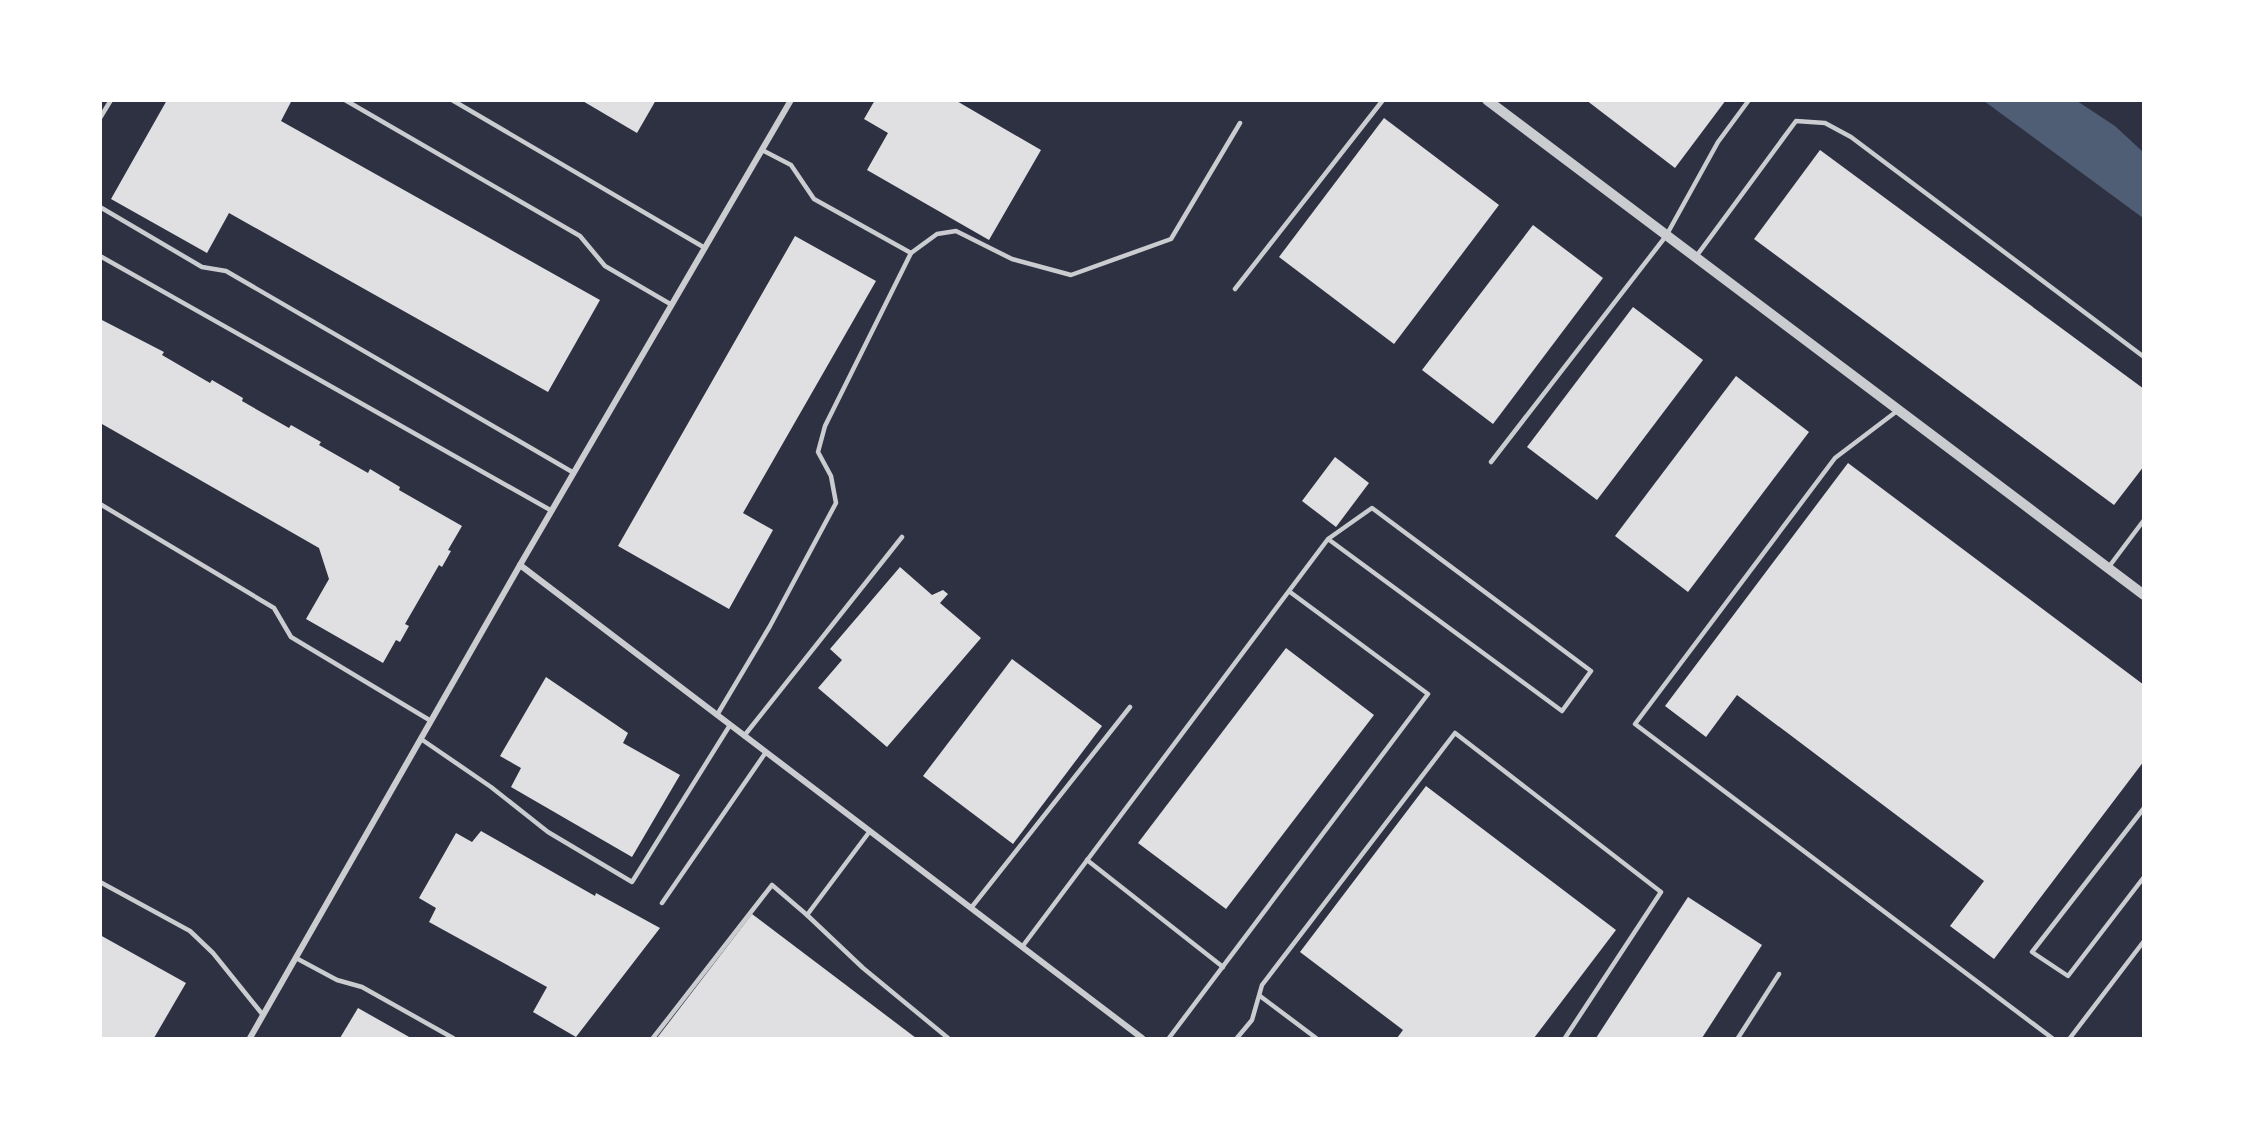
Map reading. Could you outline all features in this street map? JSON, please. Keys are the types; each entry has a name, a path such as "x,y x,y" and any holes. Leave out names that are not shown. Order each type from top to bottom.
{"street":[{"path":"250,1038 520,566 791,100"},
{"path":"1487,100 2144,595"},
{"path":"520,566 1141,1038"}],"lane":[{"path":"100,118 111,100"},
{"path":"345,100 580,236 605,266 672,305"},
{"path":"452,100 705,248"},
{"path":"1235,290 1383,100"},
{"path":"1491,462 1666,236 1718,142 1749,100"},
{"path":"1695,258 1796,122 1825,123 1851,137 2144,357"},
{"path":"717,715 770,626 836,502 831,476 818,452 825,426 911,253 937,234 956,231 1012,259 1071,275 1171,239 1240,123"},
{"path":"762,150 790,165 814,200 911,253"},
{"path":"100,207 202,267 226,271 574,473"},
{"path":"100,256 552,511"},
{"path":"1897,411 1835,458 1635,724 2052,1038"},
{"path":"100,504 274,608 291,637 431,721"},
{"path":"1022,947 1328,539 1372,508 1591,671 1562,711 1328,539"},
{"path":"2108,568 2144,520"},
{"path":"744,736 902,537"},
{"path":"1169,1038 1428,694 1290,592"},
{"path":"971,908 1130,707"},
{"path":"421,739 491,787 548,832 632,882 730,725"},
{"path":"1237,1038 1252,1020 1262,985 1455,734 1661,892 1565,1038"},
{"path":"662,903 766,752"},
{"path":"2144,808 2032,952 2068,976 2144,877"},
{"path":"807,915 870,831"},
{"path":"1088,860 1223,967"},
{"path":"100,882 190,931 213,953 263,1015"},
{"path":"653,1038 772,885 863,968 948,1038"},
{"path":"2070,1038 2144,941"},
{"path":"296,958 336,980 362,987 453,1038"},
{"path":"1738,1038 1779,974"},
{"path":"1260,996 1316,1038"}],"water":[{"path":"1984,101 2077,101 2115,126 2143,152 2143,218"}],"building":[{"path":"167,100 292,100 281,121 600,300 548,392 229,213 207,253 111,199"},
{"path":"581,100 656,100 637,133"},
{"path":"875,100 955,100 1041,150 989,240 867,170 888,133 864,119"},
{"path":"1586,100 1726,100 1675,168"},
{"path":"1384,118 1499,205 1394,344 1279,257"},
{"path":"1820,150 2144,389 2144,466 2114,505 1754,239"},
{"path":"1533,225 1603,278 1493,424 1422,370"},
{"path":"795,236 876,281 743,513 773,530 729,609 618,546"},
{"path":"1633,307 1703,360 1597,500 1527,447"},
{"path":"100,319 164,352 162,355 210,383 212,380 243,398 242,401 289,428 291,425 321,442 319,445 368,473 370,469 400,487 399,490 462,526 448,550 451,551 442,567 439,565 405,624 409,626 400,642 396,640 383,663 306,619 329,579 319,548 102,424 100,427"},
{"path":"1736,376 1809,432 1688,592 1615,536"},
{"path":"1335,457 1369,483 1336,527 1302,501"},
{"path":"1848,463 2144,685 2144,761 1994,959 1950,926 1984,881 1737,695 1706,737 1665,706"},
{"path":"900,567 932,595 943,590 948,594 940,603 981,638 887,747 818,688 842,660 830,649"},
{"path":"1286,648 1374,715 1226,909 1138,843"},
{"path":"1012,659 1102,726 1013,844 923,776"},
{"path":"546,677 628,733 623,743 680,775 632,857 511,787 521,768 500,756"},
{"path":"1426,786 1616,930 1534,1038 1397,1038 1403,1030 1300,952"},
{"path":"481,831 595,896 596,893 660,928 576,1037 533,1012 547,987 429,922 436,908 419,898 456,833 472,842"},
{"path":"1688,897 1762,945 1702,1038 1596,1038"},
{"path":"752,914 916,1038 657,1038"},
{"path":"100,935 186,983 154,1038 100,1038"},
{"path":"358,1008 411,1038 340,1038"}]}
